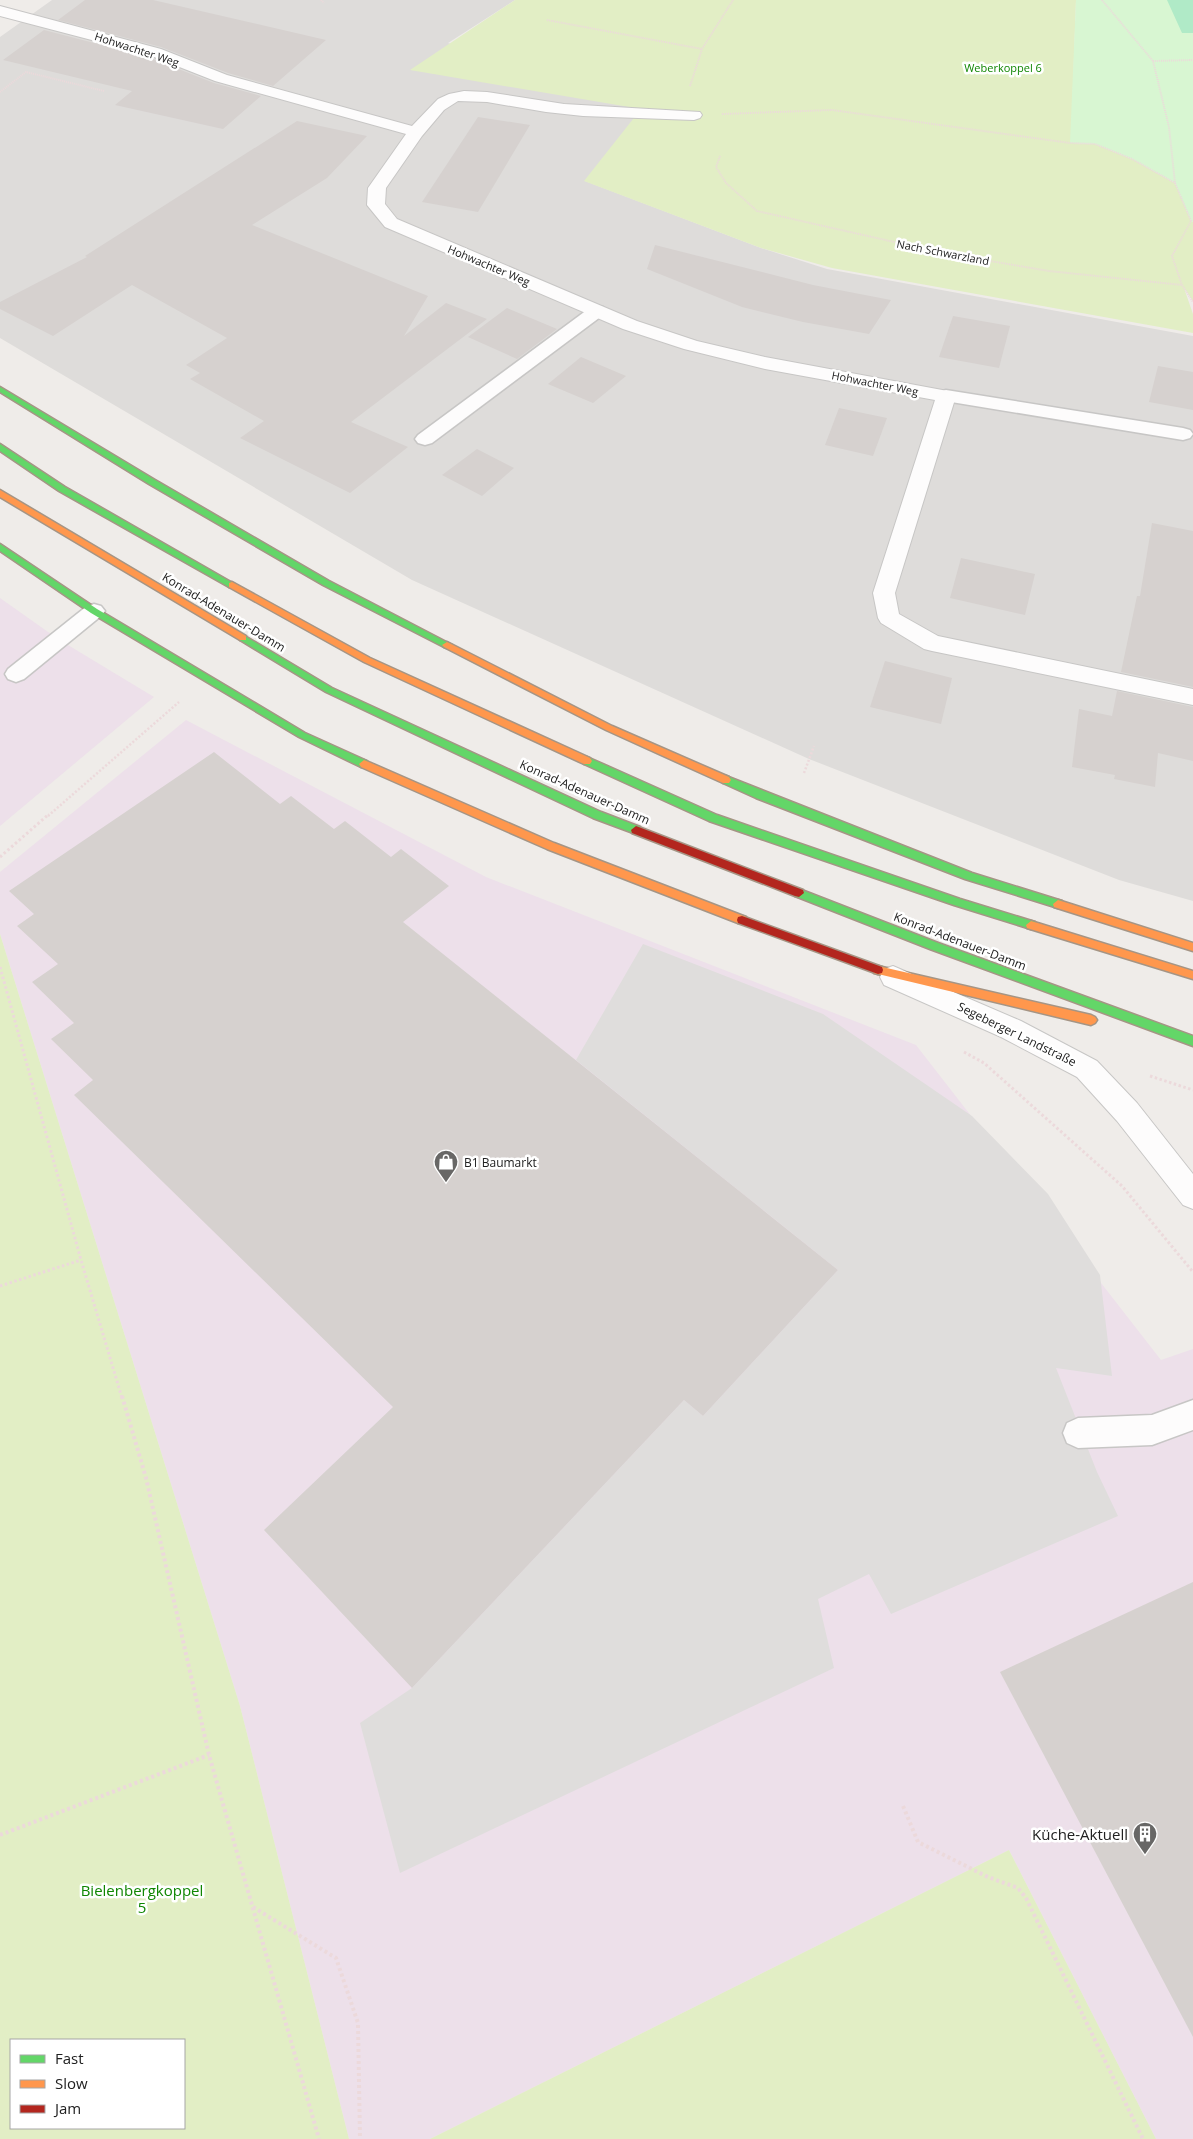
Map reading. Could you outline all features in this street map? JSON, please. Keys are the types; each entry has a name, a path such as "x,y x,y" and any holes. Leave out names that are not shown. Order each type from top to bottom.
{"main road":[{"path":"0,389 152,482 326,583 609,728 760,795 969,876 1193,947"},
{"name":"Konrad-Adenauer-Damm","path":"0,447 62,489 367,660 713,818 958,902 1193,975"},
{"name":"Konrad-Adenauer-Damm","path":"0,493 329,690 579,806 934,946 1193,1042"},
{"path":"0,547 94,610 302,734 454,806 635,881 878,970 1193,1042"}],"street":[{"name":"Hohwachter Weg","path":"0,11 155,52 221,78 416,132"},
{"name":"Hohwachter Weg","path":"694,115 606,113 545,107 477,97 456,97 442,103 416,132 377,188 376,205 390,223 630,325 692,346 765,363 946,396"},
{"path":"946,396 884,593 889,618 932,643 1193,698"},
{"name":"Segeberger Landstraße","path":"878,970 1011,1029 1087,1068 1127,1112 1193,1196"}],"lane":[{"path":"424,439 597,311"},
{"path":"946,396 1183,434"},
{"path":"16,674 94,610"},
{"path":"1078,1433 1152,1430 1193,1415"}],"path":[{"path":"321,0 324,3"},
{"path":"733,0 702,49 688,92 694,115 832,110 1070,143 1095,144 1132,159 1176,183"},
{"path":"1102,0 1152,61 1169,127 1176,183 1192,222 1172,256 1182,285 1193,302"},
{"path":"547,20 702,49"},
{"path":"1152,61 1193,60"},
{"path":"0,92 26,72 104,91"},
{"name":"Nach Schwarzland","path":"720,156 716,167 726,183 757,211 943,253 1049,271 1182,285"},
{"path":"0,857 184,698"},
{"path":"804,776 814,746"},
{"path":"0,966 81,1260 146,1478 209,1755 319,2139"},
{"path":"984,1063 1122,1186 1193,1272"},
{"path":"0,1286 81,1260"},
{"path":"0,1835 209,1755"},
{"path":"903,1806 918,1842 988,1877 1018,1888 1026,1898 1143,2139"},
{"path":"252,1907 336,1958 358,2023 360,2139"}],"shaded area":[{"path":"52,0 515,0 448,43 642,109 585,181 761,248 827,269 1193,336 1193,901 1119,880 809,759 412,580 0,338 0,37"},
{"path":"0,598 58,639 154,697 0,826"},
{"path":"186,720 486,877 916,1045 1161,1360 1193,1349 1193,2139 1156,2139 1009,1850 430,2139 349,2139 240,1706 0,934 0,872"},
{"path":"643,944 823,1014 972,1116 1048,1194 1100,1275 1112,1376 1056,1368 1097,1472 1118,1516 891,1614 869,1574 818,1599 834,1668 400,1873 360,1723 412,1688 684,1400 703,1416 838,1270 576,1060"}],"green space":[{"name":"Weberkoppel 6","path":"515,0 1076,0 1071,143 1095,144 1132,159 1175,183 1193,222 1193,301 1184,288 1193,314 1193,333 832,268 761,248 584,181 641,109 410,70"},
{"path":"1076,0 1193,0 1193,222 1175,183 1132,159 1095,144 1070,143"},
{"path":"1167,0 1193,0 1193,33 1182,33"},
{"name":"Bielenbergkoppel 5","path":"0,934 240,1706 349,2139 0,2139"},
{"path":"1009,1850 1156,2139 430,2139"}],"building":[{"path":"85,0 153,0 326,40 273,86 228,73 161,47 58,20"},
{"path":"44,30 148,57 214,83 261,96 223,129 115,105 132,91 3,60"},
{"path":"478,117 530,125 478,212 422,202"},
{"path":"297,121 367,136 327,178 252,225 428,296 404,336 446,303 487,319 351,422 408,447 350,493 240,438 264,421 190,379 200,373 186,365 227,338 132,285 53,336 0,309 0,302 87,257 85,256"},
{"path":"655,245 813,285 891,300 869,334 803,322 742,307 647,269"},
{"path":"507,308 557,329 517,359 468,337"},
{"path":"953,316 1010,326 999,368 939,357"},
{"path":"581,357 626,376 593,403 548,384"},
{"path":"1158,366 1193,372 1193,410 1149,402"},
{"path":"839,408 887,418 873,456 825,445"},
{"path":"477,449 514,468 482,496 442,475"},
{"path":"1152,523 1193,531 1193,687 1121,672 1137,596 1140,596"},
{"path":"961,558 1035,574 1025,615 950,598"},
{"path":"885,661 952,678 941,724 870,707"},
{"path":"1117,691 1193,707 1193,761 1158,753 1155,787 1114,779 1115,775 1072,767 1079,709 1112,716"},
{"name":"B1 Baumarkt","path":"214,752 280,804 291,796 334,829 345,821 391,857 401,849 449,886 403,922 838,1270 703,1416 684,1400 412,1688 264,1530 393,1407 74,1095 93,1080 51,1039 74,1023 32,982 58,964 17,926 34,914 9,891"},
{"name":"Küche-Aktuell","path":"1193,1582 1193,2037 1000,1672"}],"traffic: fast":[{"path":"0,389 152,482 326,583 447,645"},
{"path":"0,447 62,489 232,585"},
{"path":"0,547 94,611 302,735 364,764"},
{"path":"243,638 329,690 597,815 636,830"},
{"path":"587,761 713,818 1031,925"},
{"path":"726,780 969,876 1058,904"},
{"path":"799,893 934,946 1193,1041"}],"traffic: slow":[{"path":"0,493 243,638"},
{"path":"232,585 367,660 587,761"},
{"path":"447,645 609,728 726,780"},
{"path":"364,764 551,846 742,920"},
{"path":"1058,904 1193,947"},
{"path":"1031,925 1193,975"},
{"path":"878,970 1091,1020"}],"traffic: jam":[{"path":"636,830 799,893"},
{"path":"742,920 878,970"}],"place":[{"name":"B1 Baumarkt","path":"446,1183"},
{"name":"Küche-Aktuell","path":"1145,1855"}]}
